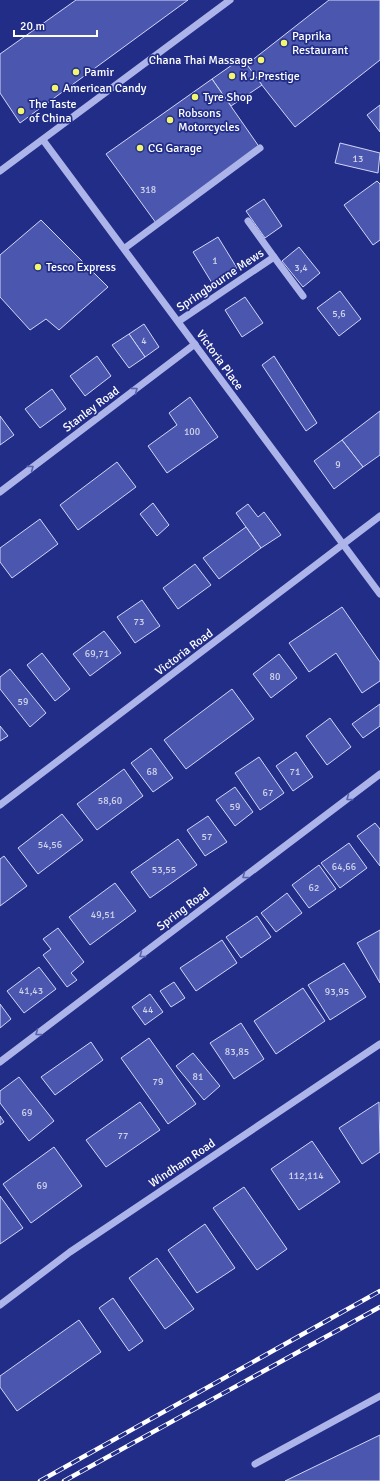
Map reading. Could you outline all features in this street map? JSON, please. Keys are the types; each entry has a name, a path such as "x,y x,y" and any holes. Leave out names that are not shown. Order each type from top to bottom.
{"street":[{"path":"0,171 230,0"},
{"name":"Victoria Place","path":"43,140 125,248 380,594"},
{"path":"125,248 260,148"},
{"name":"Springbourne Mews","path":"248,221 303,296"},
{"name":"Springbourne Mews","path":"179,322 274,257"},
{"name":"Stanley Road","path":"0,492 195,344"},
{"name":"Victoria Road","path":"0,805 380,516"},
{"name":"Spring Road","path":"0,1062 380,774"},
{"name":"Windham Road","path":"0,1305 70,1252 380,1044"},
{"path":"255,1464 380,1396"}],"building":[{"path":"76,0 188,0 20,123 0,93 0,54"},
{"path":"329,0 380,0 380,60 295,127 246,65"},
{"path":"242,58 262,85 231,106 212,79"},
{"path":"212,79 260,148 156,223 106,154"},
{"path":"380,105 380,132 367,115"},
{"path":"340,143 380,153 378,173 335,163"},
{"path":"377,181 380,184 380,240 373,245 344,205"},
{"path":"264,199 282,226 265,238 246,211"},
{"path":"41,220 108,287 59,330 46,319 30,330 0,297 0,255"},
{"path":"218,237 237,268 212,283 193,252"},
{"path":"299,247 320,273 303,287 282,261"},
{"path":"340,291 361,319 339,336 317,308"},
{"path":"245,297 263,323 242,337 225,310"},
{"path":"144,324 159,347 145,357 129,334"},
{"path":"129,334 145,357 129,368 112,345"},
{"path":"97,356 111,376 85,396 70,376"},
{"path":"274,356 317,423 306,431 262,365"},
{"path":"52,389 66,409 40,428 25,409"},
{"path":"190,397 218,437 167,473 148,446 177,425 169,413"},
{"path":"380,411 380,455 363,467 342,440"},
{"path":"0,416 14,435 0,445"},
{"path":"342,440 363,467 334,489 314,461"},
{"path":"117,462 136,487 78,530 60,505"},
{"path":"153,503 169,525 157,536 140,514"},
{"path":"248,504 258,517 264,512 281,535 261,548 236,513"},
{"path":"40,519 58,544 12,578 0,562 0,548"},
{"path":"246,527 261,548 219,579 203,558"},
{"path":"195,564 211,585 178,609 163,588"},
{"path":"142,600 160,626 135,643 117,617"},
{"path":"342,607 380,662 380,681 362,693 336,653 309,672 289,643"},
{"path":"104,631 121,653 90,676 73,654"},
{"path":"42,653 70,689 55,701 27,665"},
{"path":"279,654 297,678 271,698 253,674"},
{"path":"10,669 46,713 30,727 0,689 0,677"},
{"path":"232,689 254,719 186,769 164,740"},
{"path":"380,704 380,726 363,738 352,724"},
{"path":"330,718 351,747 327,765 306,736"},
{"path":"0,726 8,736 0,741"},
{"path":"151,748 173,778 153,792 131,763"},
{"path":"296,752 313,777 293,791 276,766"},
{"path":"259,757 284,793 260,810 235,773"},
{"path":"124,769 143,796 97,830 77,804"},
{"path":"235,787 253,812 235,826 216,800"},
{"path":"62,814 83,840 38,874 18,848"},
{"path":"208,816 227,842 205,856 187,830"},
{"path":"375,823 380,829 380,866 357,836"},
{"path":"178,839 197,865 150,898 131,872"},
{"path":"349,843 367,868 340,888 321,863"},
{"path":"4,856 27,886 0,906 0,859"},
{"path":"319,865 336,889 309,908 292,885"},
{"path":"115,883 136,911 90,945 69,917"},
{"path":"287,893 302,913 276,932 261,913"},
{"path":"257,916 271,937 241,958 226,937"},
{"path":"58,928 84,962 71,973 77,980 67,987 43,955 51,949 43,939"},
{"path":"380,930 380,983 357,943"},
{"path":"222,940 237,963 196,991 180,968"},
{"path":"344,963 366,997 330,1020 308,985"},
{"path":"39,967 56,989 24,1013 7,991"},
{"path":"174,982 185,998 171,1007 160,991"},
{"path":"303,988 325,1021 276,1054 254,1021"},
{"path":"150,994 163,1012 145,1025 132,1007"},
{"path":"0,1004 11,1019 0,1028"},
{"path":"241,1023 264,1059 234,1079 210,1043"},
{"path":"149,1038 196,1104 168,1124 121,1058"},
{"path":"91,1042 103,1060 55,1095 41,1077"},
{"path":"193,1053 220,1086 204,1100 176,1066"},
{"path":"19,1077 54,1121 29,1141 0,1103 0,1091"},
{"path":"140,1102 160,1130 106,1167 86,1140"},
{"path":"379,1102 380,1152 362,1164 339,1128"},
{"path":"0,1116 4,1122 0,1125"},
{"path":"312,1141 340,1182 299,1210 271,1169"},
{"path":"54,1147 82,1186 31,1223 3,1184"},
{"path":"244,1187 287,1249 257,1270 213,1208"},
{"path":"0,1196 23,1228 0,1244"},
{"path":"205,1224 235,1268 197,1293 168,1250"},
{"path":"157,1258 194,1309 165,1329 129,1278"},
{"path":"113,1298 143,1341 129,1351 99,1308"},
{"path":"79,1320 101,1352 17,1411 0,1387 0,1376"},
{"path":"380,1435 380,1481 285,1481"}],"railway":[{"path":"40,1481 380,1291"},
{"path":"64,1481 380,1307"}],"place":[{"name":"Paprika Restaurant","path":"284,43"},
{"name":"Chana Thai Massage","path":"261,60"},
{"name":"Pamir","path":"76,72"},
{"name":"K J Prestige","path":"232,76"},
{"name":"American Candy","path":"55,88"},
{"name":"Tyre Shop","path":"195,97"},
{"name":"The Taste of China","path":"21,111"},
{"name":"Robsons Motorcycles","path":"170,120"},
{"name":"CG Garage","path":"140,148"},
{"name":"Tesco Express","path":"38,267"}]}
